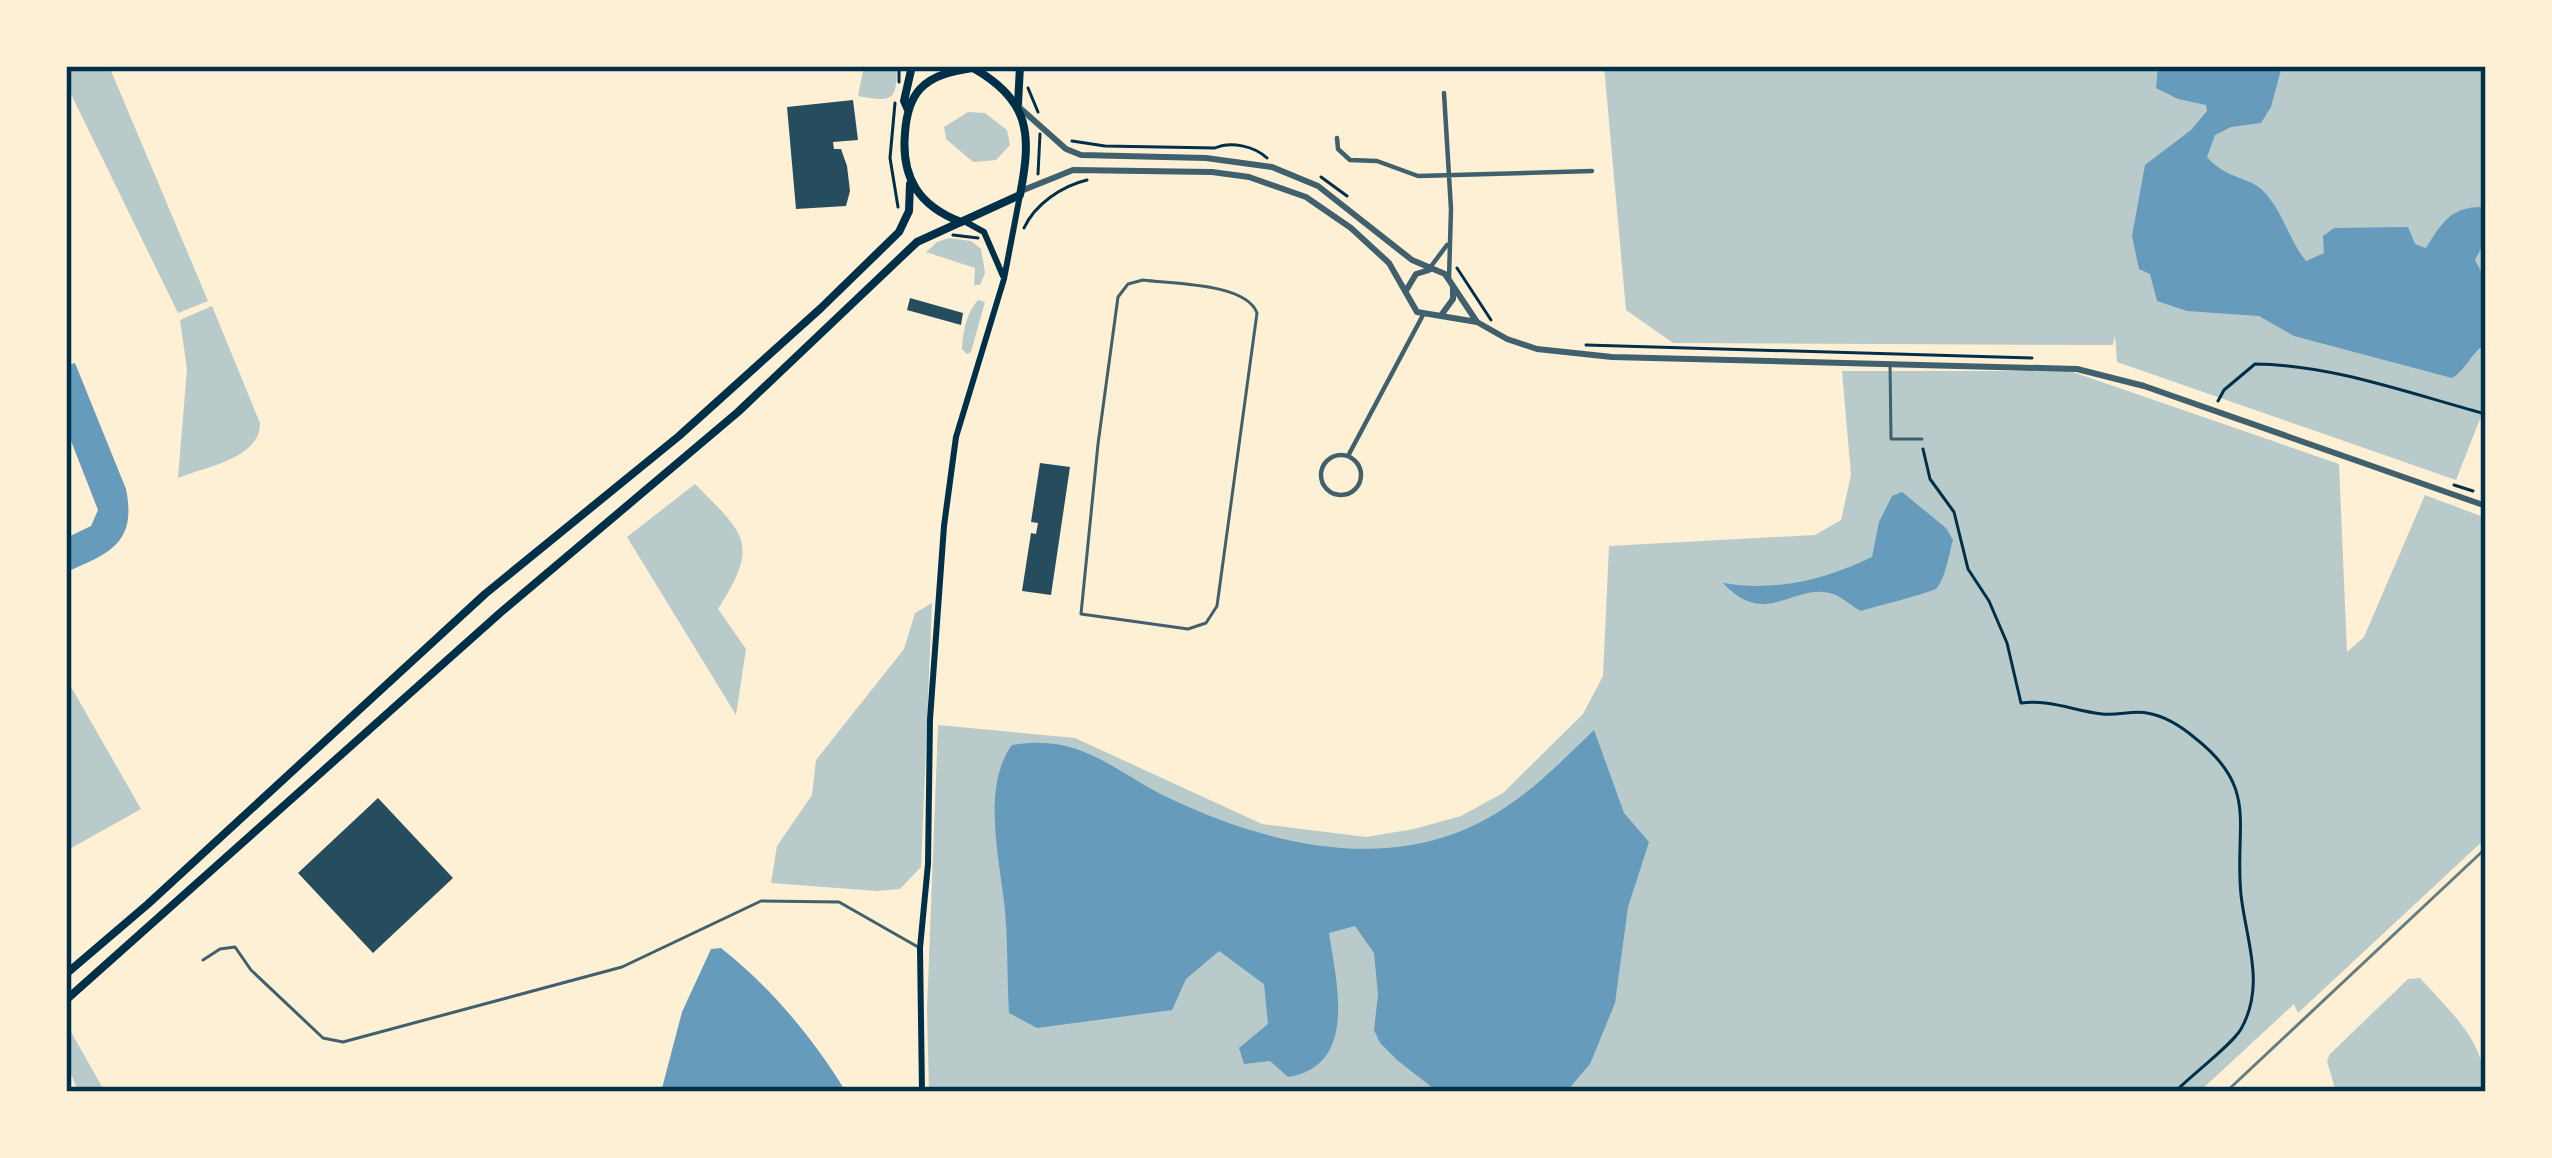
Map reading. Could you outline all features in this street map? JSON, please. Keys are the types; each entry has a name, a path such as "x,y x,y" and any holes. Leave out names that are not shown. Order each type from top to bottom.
{"main road":[{"path":"66,974 485,594 679,436 899,232 911,201 904,156 908,111 904,100 912,66"},
{"path":"922,1092 920,947 928,864 930,719 947,504 956,437 1004,279 1020,193 1024,145 1020,66"},
{"path":"908,111 926,83 976,67 1019,106"},
{"path":"910,182 937,211 984,232 1004,279"},
{"path":"66,1000 500,614 739,412 917,242 1020,193"}],"street":[{"path":"1442,314 1453,299 1444,93"},
{"path":"1019,106 1066,149 1081,154 1206,158 1272,166 1318,186 1451,282 1478,322 1520,345 1563,352 2035,365 2105,374 2486,506"},
{"path":"1337,138 1338,148 1350,160 1377,161 1418,176 1592,171"},
{"path":"1020,193 1072,170 1249,177 1306,197 1351,228 1389,263 1412,307 1423,315 1478,322"},
{"path":"1407,290 1416,274 1429,269 1448,244"},
{"path":"1348,456 1423,315"},
{"path":"1334,456 1348,456 1360,467 1359,483 1352,492 1336,494 1326,488 1322,472 1334,456"}],"lane":[{"path":"1143,280 1244,295 1257,313 1217,606 1206,622 1188,629 1081,614 1097,444 1118,297 1128,284 1143,280"},
{"path":"1890,362 1891,439 1922,439"},
{"path":"203,960 220,949 235,947 251,970 323,1038 343,1042 622,967 761,901 839,902 920,947"}],"path":[{"path":"898,208 890,158 899,66"},
{"path":"1026,79 1044,119"},
{"path":"1038,174 1038,136 1042,133"},
{"path":"1063,136 1105,146 1254,147"},
{"path":"1024,228 1034,211 1051,198 1074,183 1098,178"},
{"path":"945,237 980,237"},
{"path":"1452,263 1483,312 1502,327"},
{"path":"1576,344 1916,354"},
{"path":"2217,403 2224,390 2255,364 2270,364 2312,368 2482,413 2486,409"},
{"path":"1922,439 1925,468 1954,512 1968,569 1989,601 2015,664 2021,703 2036,701 2104,714 2144,712 2163,718 2208,748 2236,782 2241,894 2255,981 2240,1032 2176,1092"}],"shaded area":[{"path":"66,66 109,66 208,301 178,313 66,84"},
{"path":"864,66 897,66 896,87 890,97 858,96"},
{"path":"1604,66 2486,66 2486,415 2482,414 2456,480 2117,362 2115,335 2113,345 1673,343 1626,310"},
{"path":"968,112 985,113 1007,130 1010,145 996,160 973,162 946,139 944,127"},
{"path":"949,238 971,241 981,249 985,273 980,285 974,285 975,268 926,252"},
{"path":"978,300 985,302 967,354 962,349 964,329"},
{"path":"212,306 260,423 258,435 230,460 178,478 187,369 180,320"},
{"path":"1842,371 2070,371 2339,464 2347,652 2364,637 2425,495 2486,518 2486,838 2298,1013 2294,1004 2199,1092 929,1092 927,1010 938,725 1075,738 1262,824 1366,837 1461,816 1503,793 1583,714 1603,676 1609,546 1815,535 1841,520 1851,475"},
{"path":"695,484 726,516 741,542 739,569 718,609 746,649 736,715 627,537"},
{"path":"932,603 921,867 900,889 771,883 777,846 812,795 816,760 904,649 915,613"},
{"path":"66,678 141,809 66,851"},
{"path":"2420,978 2474,1043 2486,1092 2336,1092 2327,1061 2330,1054 2408,979"},
{"path":"71,1032 105,1092 78,1092 66,1060 66,1037"}],"water":[{"path":"2158,66 2282,66 2271,107 2261,123 2231,127 2215,135 2207,157 2265,193 2306,261 2324,253 2323,236 2334,228 2408,227 2415,244 2426,248 2454,213 2482,207 2486,239 2475,260 2486,281 2486,344 2452,378 2294,336 2259,316 2187,311 2157,301 2150,274 2139,269 2132,236 2145,165 2191,130 2207,111 2206,105 2156,88"},
{"path":"75,363 126,489 128,507 117,544 66,572 66,538 91,526 98,510 66,428 66,366"},
{"path":"1902,492 1946,528 1953,540 1937,588 1861,611 1823,592 1754,603 1723,583 1799,582 1872,557 1879,522 1892,496"},
{"path":"1594,730 1624,813 1649,842 1628,907 1615,1003 1590,1064 1566,1092 1438,1092 1397,1060 1374,1030 1378,995 1374,953 1355,926 1329,933 1338,997 1334,1039 1325,1057 1310,1070 1288,1077 1270,1061 1244,1064 1239,1048 1268,1024 1264,984 1219,951 1186,979 1172,1010 1037,1028 1009,1013 995,803 997,782 1012,745 1058,744 1078,749 1171,799 1248,829 1329,847 1370,849 1450,835 1488,818 1530,789"},
{"path":"721,948 789,1013 846,1092 661,1092 682,1012 711,949"}],"building":[{"path":"853,100 858,140 833,142 847,166 850,191 846,206 796,209 787,107"},
{"path":"910,298 963,313 961,325 907,310"},
{"path":"1040,463 1070,467 1051,595 1022,591 1031,533 1036,534 1038,523 1031,522"},
{"path":"378,798 453,878 373,953 298,873"}],"railway":[{"path":"2226,1092 2486,848"}]}
